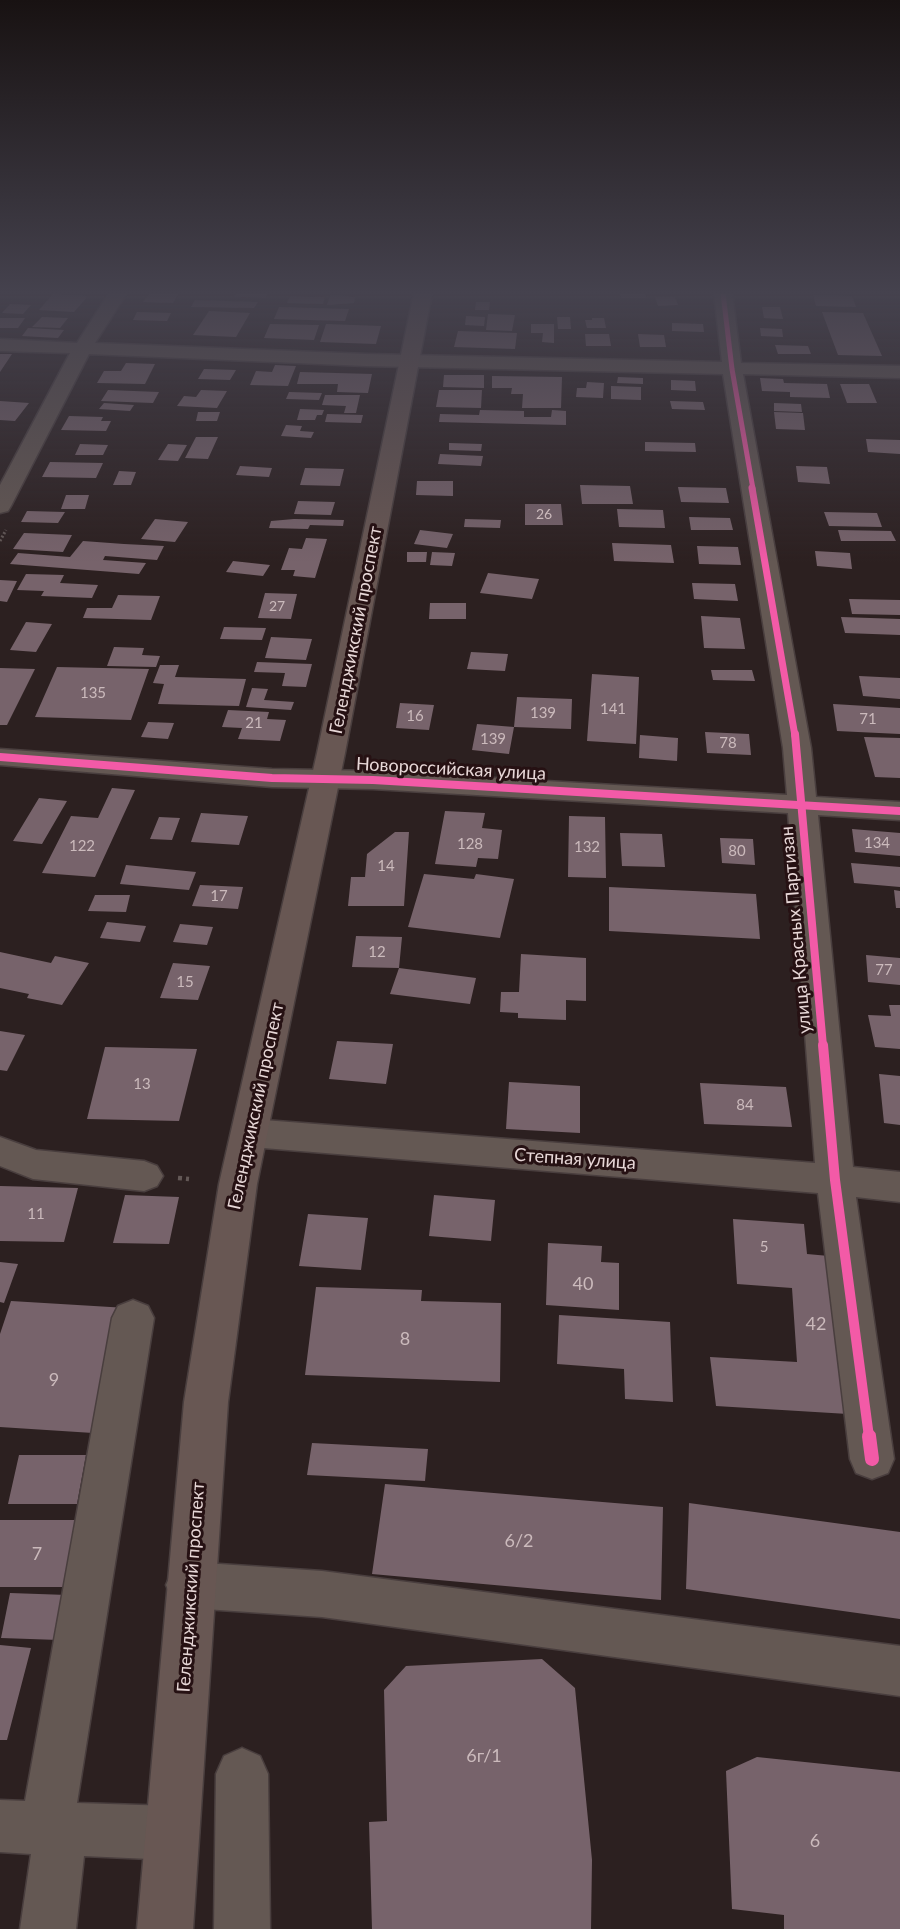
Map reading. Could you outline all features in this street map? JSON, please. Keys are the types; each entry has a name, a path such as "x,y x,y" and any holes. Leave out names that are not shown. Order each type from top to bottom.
{"main road":[{"name":"Геленджикский проспект","path":"165,1929 206,1402 238,1184 251,1133 406,383"}],"street":[{"path":"0,506 64,383"},
{"name":"улица Красных Партизан","path":"734,383 796,748 835,1180 872,1459"},
{"name":"Новороссийская улица","path":"0,758 272,778 373,780 900,811"},
{"name":"Степная улица","path":"251,1133 900,1187"},
{"path":"0,1151 33,1164 144,1176"},
{"path":"48,1929 36,1827 133,1318"},
{"path":"190,1585 322,1594 900,1671"},
{"path":"242,1774 242,1929"},
{"path":"36,1827 172,1833"}],"building":[{"path":"98,383 145,383 145,384"},
{"path":"251,383 289,383 288,386 250,385"},
{"path":"370,383 368,393 337,392 338,384 297,384"},
{"path":"443,383 484,383 484,388 443,387"},
{"path":"492,383 562,383 561,408 522,408 523,394 511,394 512,388 492,388"},
{"path":"587,383 604,383 603,398 576,397 577,388 586,388"},
{"path":"671,383 695,383 696,391 671,390"},
{"path":"761,383 827,384 830,398 790,397 790,392 762,391"},
{"path":"840,384 869,384 877,403 847,403"},
{"path":"611,386 641,387 641,400 611,399"},
{"path":"108,390 159,392 153,403 101,401"},
{"path":"201,390 227,391 217,408 177,406 184,396 196,397"},
{"path":"439,390 482,390 481,408 436,407"},
{"path":"289,392 322,393 319,400 286,399"},
{"path":"325,395 360,395 356,413 344,413 346,406 322,405"},
{"path":"0,401 29,403 15,421 0,420"},
{"path":"670,401 703,402 705,410 672,409"},
{"path":"104,403 134,405 130,411 99,409"},
{"path":"774,403 801,404 802,412 774,411"},
{"path":"300,409 324,410 322,415 317,415 315,420 297,420"},
{"path":"480,410 524,411 524,417 551,417 552,410 566,411 566,425 439,422 440,414 479,415"},
{"path":"198,412 220,412 217,421 196,421"},
{"path":"774,412 803,413 805,430 776,429"},
{"path":"327,414 363,415 361,423 325,422"},
{"path":"69,416 103,417 101,421 111,421 106,431 61,430"},
{"path":"286,425 302,426 300,431 314,432 311,438 281,436"},
{"path":"196,437 218,437 208,459 185,458"},
{"path":"866,439 900,440 900,454 868,452"},
{"path":"645,442 695,443 696,452 645,451"},
{"path":"449,443 482,444 481,451 449,450"},
{"path":"80,444 108,445 103,455 75,455"},
{"path":"168,444 187,445 178,461 158,460"},
{"path":"440,454 483,456 481,466 438,464"},
{"path":"50,462 103,463 96,478 42,477"},
{"path":"240,466 272,468 269,477 236,475"},
{"path":"796,466 827,467 830,484 798,482"},
{"path":"305,468 344,469 340,486 300,485"},
{"path":"119,471 136,472 131,485 113,485"},
{"path":"417,481 453,481 453,496 416,495"},
{"path":"580,485 630,486 633,504 582,504"},
{"path":"678,487 726,488 729,503 681,502"},
{"path":"66,495 89,495 85,509 61,509"},
{"path":"298,501 335,502 331,515 294,514"},
{"path":"525,504 561,504 563,525 525,525"},
{"path":"617,509 663,510 665,528 619,527"},
{"path":"27,511 65,512 58,523 21,522"},
{"path":"824,512 877,513 882,527 829,526"},
{"path":"689,517 730,518 733,530 691,530"},
{"path":"155,519 188,522 175,542 141,539"},
{"path":"465,519 501,520 500,528 464,527"},
{"path":"344,520 343,526 310,525 308,529 269,528 271,521"},
{"path":"420,530 453,534 447,548 414,544"},
{"path":"838,530 891,531 896,541 841,541"},
{"path":"24,533 72,535 63,552 13,549"},
{"path":"306,538 327,539 315,578 293,576 295,570 281,570 289,548 302,549"},
{"path":"83,541 164,546 157,560 105,556 103,560 146,563 139,574 10,564 18,553 70,557"},
{"path":"612,543 671,545 674,563 614,561"},
{"path":"697,546 738,547 741,565 699,564"},
{"path":"815,551 850,553 852,569 817,566"},
{"path":"407,552 427,552 426,562 407,562"},
{"path":"432,552 455,553 452,566 430,565"},
{"path":"233,561 270,565 263,576 226,572"},
{"path":"488,573 539,579 532,599 480,593"},
{"path":"26,574 64,575 60,583 98,585 92,598 41,596 44,591 17,590"},
{"path":"0,580 17,581 7,602 0,601"},
{"path":"692,583 735,584 738,601 694,599"},
{"path":"265,593 297,594 291,619 258,618"},
{"path":"118,595 160,596 151,620 83,618 87,608 112,608"},
{"path":"849,599 900,600 900,615 852,614"},
{"path":"430,603 466,603 466,619 429,619"},
{"path":"701,616 740,618 745,649 704,648"},
{"path":"841,617 900,619 900,635 845,633"},
{"path":"26,622 52,624 36,652 10,650"},
{"path":"224,627 266,628 262,640 220,639"},
{"path":"271,637 312,639 306,660 265,658"},
{"path":"114,647 144,648 142,655 160,656 156,667 107,666"},
{"path":"471,652 508,654 505,671 467,669"},
{"path":"257,662 312,664 306,687 282,686 285,673 254,672"},
{"path":"160,665 179,665 175,677 246,679 239,706 158,704 164,684 153,683"},
{"path":"57,667 149,669 131,720 35,717"},
{"path":"0,668 35,669 7,725 0,725"},
{"path":"711,670 752,670 755,681 713,680"},
{"path":"592,674 639,677 636,744 587,741"},
{"path":"859,676 900,678 900,699 863,696"},
{"path":"252,688 268,689 264,700 294,702 291,710 246,707"},
{"path":"517,697 572,699 571,729 514,727"},
{"path":"400,703 434,705 429,730 396,728"},
{"path":"833,704 900,708 900,734 837,731"},
{"path":"228,710 269,712 267,719 286,720 280,741 238,739 242,728 222,727"},
{"path":"148,722 174,723 168,739 141,737"},
{"path":"477,724 514,727 509,754 472,750"},
{"path":"705,732 749,734 751,755 707,753"},
{"path":"640,735 678,738 677,761 639,758"},
{"path":"864,737 900,738 900,778 875,777"},
{"path":"112,788 135,790 95,877 42,873 71,816 98,818"},
{"path":"39,798 67,801 42,844 13,841"},
{"path":"445,811 485,813 482,828 502,830 498,859 478,858 476,867 435,864"},
{"path":"201,813 248,816 239,845 191,842"},
{"path":"569,816 605,817 606,878 568,877"},
{"path":"159,817 180,818 172,840 150,839"},
{"path":"852,829 900,833 900,856 855,852"},
{"path":"395,832 409,832 404,906 348,906 351,877 365,877 367,854"},
{"path":"620,833 662,834 665,867 622,866"},
{"path":"720,838 753,839 755,865 722,863"},
{"path":"851,863 900,867 900,887 854,883"},
{"path":"126,865 196,872 189,890 120,884"},
{"path":"424,874 474,879 476,874 514,879 500,938 408,927"},
{"path":"200,885 243,887 238,909 192,906"},
{"path":"609,887 756,894 760,939 609,931"},
{"path":"894,890 900,891 900,908 896,908"},
{"path":"95,895 130,895 126,912 88,911"},
{"path":"107,922 146,926 140,942 100,938"},
{"path":"180,924 213,927 207,945 173,942"},
{"path":"356,936 402,937 399,968 352,967"},
{"path":"0,952 51,963 55,956 89,963 62,1005 27,998 29,994 0,988"},
{"path":"521,954 586,958 586,1001 566,1000 566,1020 518,1018 518,1013 500,1012 501,992 519,992"},
{"path":"866,955 900,958 900,985 868,982"},
{"path":"173,963 210,966 198,1000 160,998"},
{"path":"399,968 476,978 470,1004 390,994"},
{"path":"889,1005 900,1005 900,1049 875,1047 868,1015 891,1016"},
{"path":"0,1031 25,1035 7,1071 0,1070"},
{"path":"337,1041 393,1044 386,1084 329,1079"},
{"path":"105,1047 197,1049 179,1121 87,1119"},
{"path":"879,1074 900,1076 900,1125 884,1123"},
{"path":"509,1082 580,1086 580,1133 506,1129"},
{"path":"700,1083 786,1087 792,1127 704,1124"},
{"path":"0,1186 78,1188 64,1242 0,1241"},
{"path":"125,1195 179,1197 169,1244 113,1243"},
{"path":"434,1195 495,1200 491,1241 429,1236"},
{"path":"308,1214 368,1218 361,1270 299,1266"},
{"path":"733,1219 804,1224 807,1254 829,1256 848,1414 716,1406 710,1357 797,1362 792,1288 737,1284"},
{"path":"548,1243 602,1246 601,1262 619,1263 619,1310 546,1305"},
{"path":"0,1262 18,1264 4,1303 0,1302"},
{"path":"316,1287 422,1290 421,1301 501,1303 500,1382 305,1375"},
{"path":"11,1301 127,1308 93,1433 0,1427 0,1334"},
{"path":"559,1315 670,1322 673,1402 625,1399 624,1369 557,1364"},
{"path":"312,1443 428,1449 425,1481 307,1475"},
{"path":"19,1455 86,1455 77,1504 8,1504"},
{"path":"385,1484 663,1507 661,1600 372,1574"},
{"path":"689,1503 900,1532 900,1619 686,1589"},
{"path":"0,1520 81,1520 68,1587 0,1587"},
{"path":"10,1593 67,1595 59,1640 1,1638"},
{"path":"0,1645 31,1648 7,1740 0,1740"},
{"path":"542,1659 575,1688 592,1860 591,1929 372,1929 369,1822 387,1821 384,1690 406,1666"},
{"path":"757,1757 900,1772 900,1929 784,1929 784,1915 732,1909 726,1771"}],"cycle path":[{"path":"734,383 797,748 835,1180 872,1459"},
{"path":"0,757 272,778 373,780 900,811"}]}
